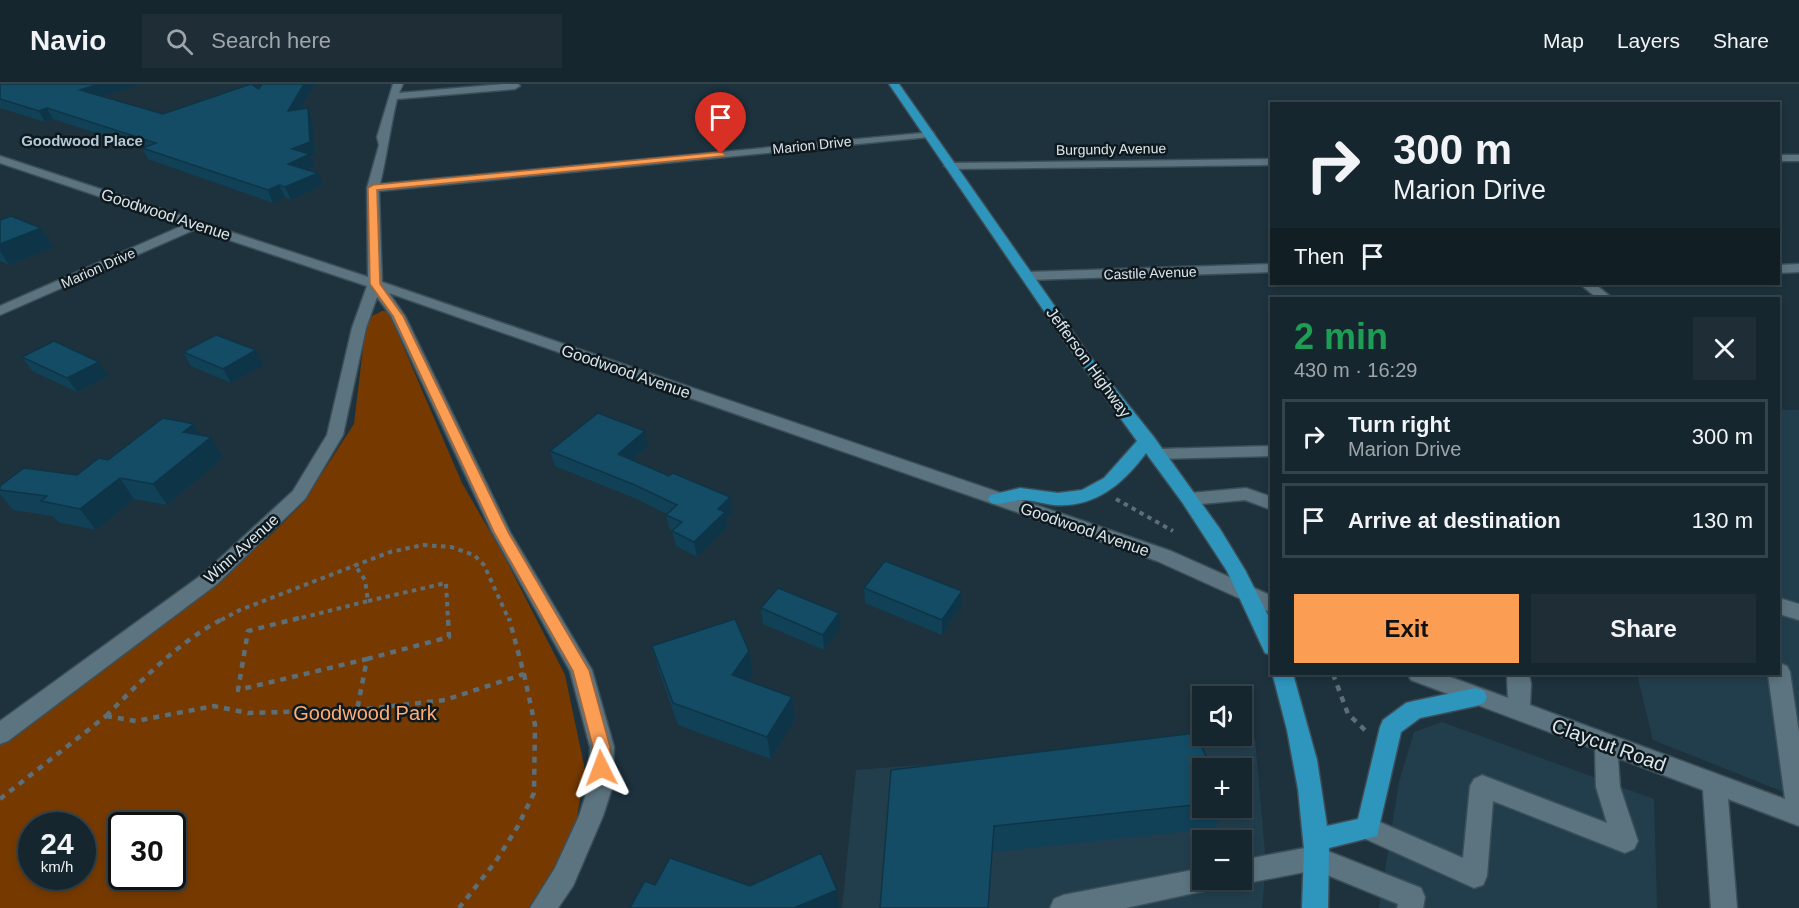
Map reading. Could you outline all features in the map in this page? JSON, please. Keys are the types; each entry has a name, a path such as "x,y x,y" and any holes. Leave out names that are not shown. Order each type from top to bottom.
{"main road":[{"name":"Jefferson Highway","path":"894,84 1087,362 1190,499 1220,545 1270,643"},
{"path":"997,499 1021,494 1055,500 1078,499 1105,487 1152,447"},
{"path":"1282,675 1301,744 1310,790 1315,849 1315,908"},
{"path":"1315,849 1368,828 1391,727 1414,710 1476,697"}],"street":[{"path":"398,84 393,96 373,188 375,284 398,316 501,532 581,670 602,747 600,788 564,877 543,908"},
{"path":"393,96 515,86"},
{"name":"Marion Drive","path":"373,188 929,134"},
{"path":"1780,158 1799,158"},
{"name":"Goodwood Avenue","path":"0,159 375,284 1164,556 1247,594"},
{"name":"Burgundy Avenue","path":"950,166 1270,162"},
{"name":"Marion Drive","path":"0,312 196,224"},
{"name":"Castile Avenue","path":"1028,276 1270,268"},
{"path":"1780,269 1799,268"},
{"name":"Winn Avenue","path":"0,734 210,579 298,495 335,435 359,328 375,284"},
{"path":"1588,285 1604,297"},
{"path":"1152,447 1270,451"},
{"path":"1190,499 1246,494 1270,503"},
{"path":"1247,594 1270,604"},
{"path":"1780,606 1799,612"},
{"name":"Claycut Road","path":"1421,675 1476,697 1799,814"},
{"path":"1518,675 1521,684 1518,712"},
{"path":"1779,675 1799,814"},
{"path":"1368,828 1474,876 1482,786 1625,841 1608,787 1606,743"},
{"path":"1715,784 1724,908"},
{"path":"1252,869 1315,849 1412,897 1410,908"},
{"path":"1063,908 1192,882"}],"path":[{"path":"1110,495 1173,531"},
{"path":"1159,524 1163,532"},
{"path":"0,799 106,716 152,670 200,631 240,610 354,564 390,552 423,545 451,547 474,555 491,577 509,619 535,725 534,793 518,826 496,861 459,908"},
{"path":"354,564 365,580 368,601"},
{"path":"446,583 449,637 238,690 248,630 368,601 446,583"},
{"path":"357,710 367,659"},
{"path":"106,716 136,721 214,706 248,713 357,710 445,700 524,674"},
{"path":"1333,675 1346,714 1355,724 1370,734"}],"shaded area":[{"path":"1780,410 1799,410 1799,798 1653,740 1637,675 1780,675"},
{"path":"1442,722 1654,799 1657,908 1379,908 1399,782 1414,732"},
{"path":"1252,739 1255,739 1266,864 1262,908 842,908 856,770 1192,744 1192,746 1252,746"}],"green space":[{"name":"Goodwood Park","path":"382,311 388,311 462,483 504,556 565,675 585,770 576,823 557,865 528,908 0,908 0,744 229,572 302,504 354,424 368,318"}],"building":[{"path":"0,84 99,84 80,90 163,114 251,84 259,89 262,84 304,84 288,111 308,108 310,142 292,149 310,154 288,164 318,173 285,187 279,185 268,190 142,148 156,143 47,108 39,111 0,99"},
{"path":"11,216 41,228 0,244 0,220"},
{"path":"216,335 256,350 223,369 183,352"},
{"path":"54,341 99,362 67,378 22,357"},
{"path":"598,413 645,431 618,454 669,476 673,473 730,497 718,509 725,512 694,542 672,531 682,522 666,515 677,505 635,485 550,451"},
{"path":"163,418 194,424 183,432 211,437 153,484 120,478 80,509 41,501 47,496 0,490 0,486 24,468 77,475 99,458 108,460"},
{"path":"885,561 962,591 942,620 864,588"},
{"path":"778,588 839,613 823,635 761,608"},
{"path":"735,619 749,651 732,675 792,697 767,737 673,703 652,646"},
{"path":"1192,733 1192,746 1202,746 1207,758 1192,758 1192,805 994,826 988,908 880,908 891,770"},
{"path":"821,853 837,890 794,908 630,908 645,881 655,885 670,858 750,886"}],"district":[{"name":"Goodwood Place","path":"82,141"}],"route":[{"path":"601,768 602,747 581,670 501,532 398,316 375,284 373,188 721,154"}]}
